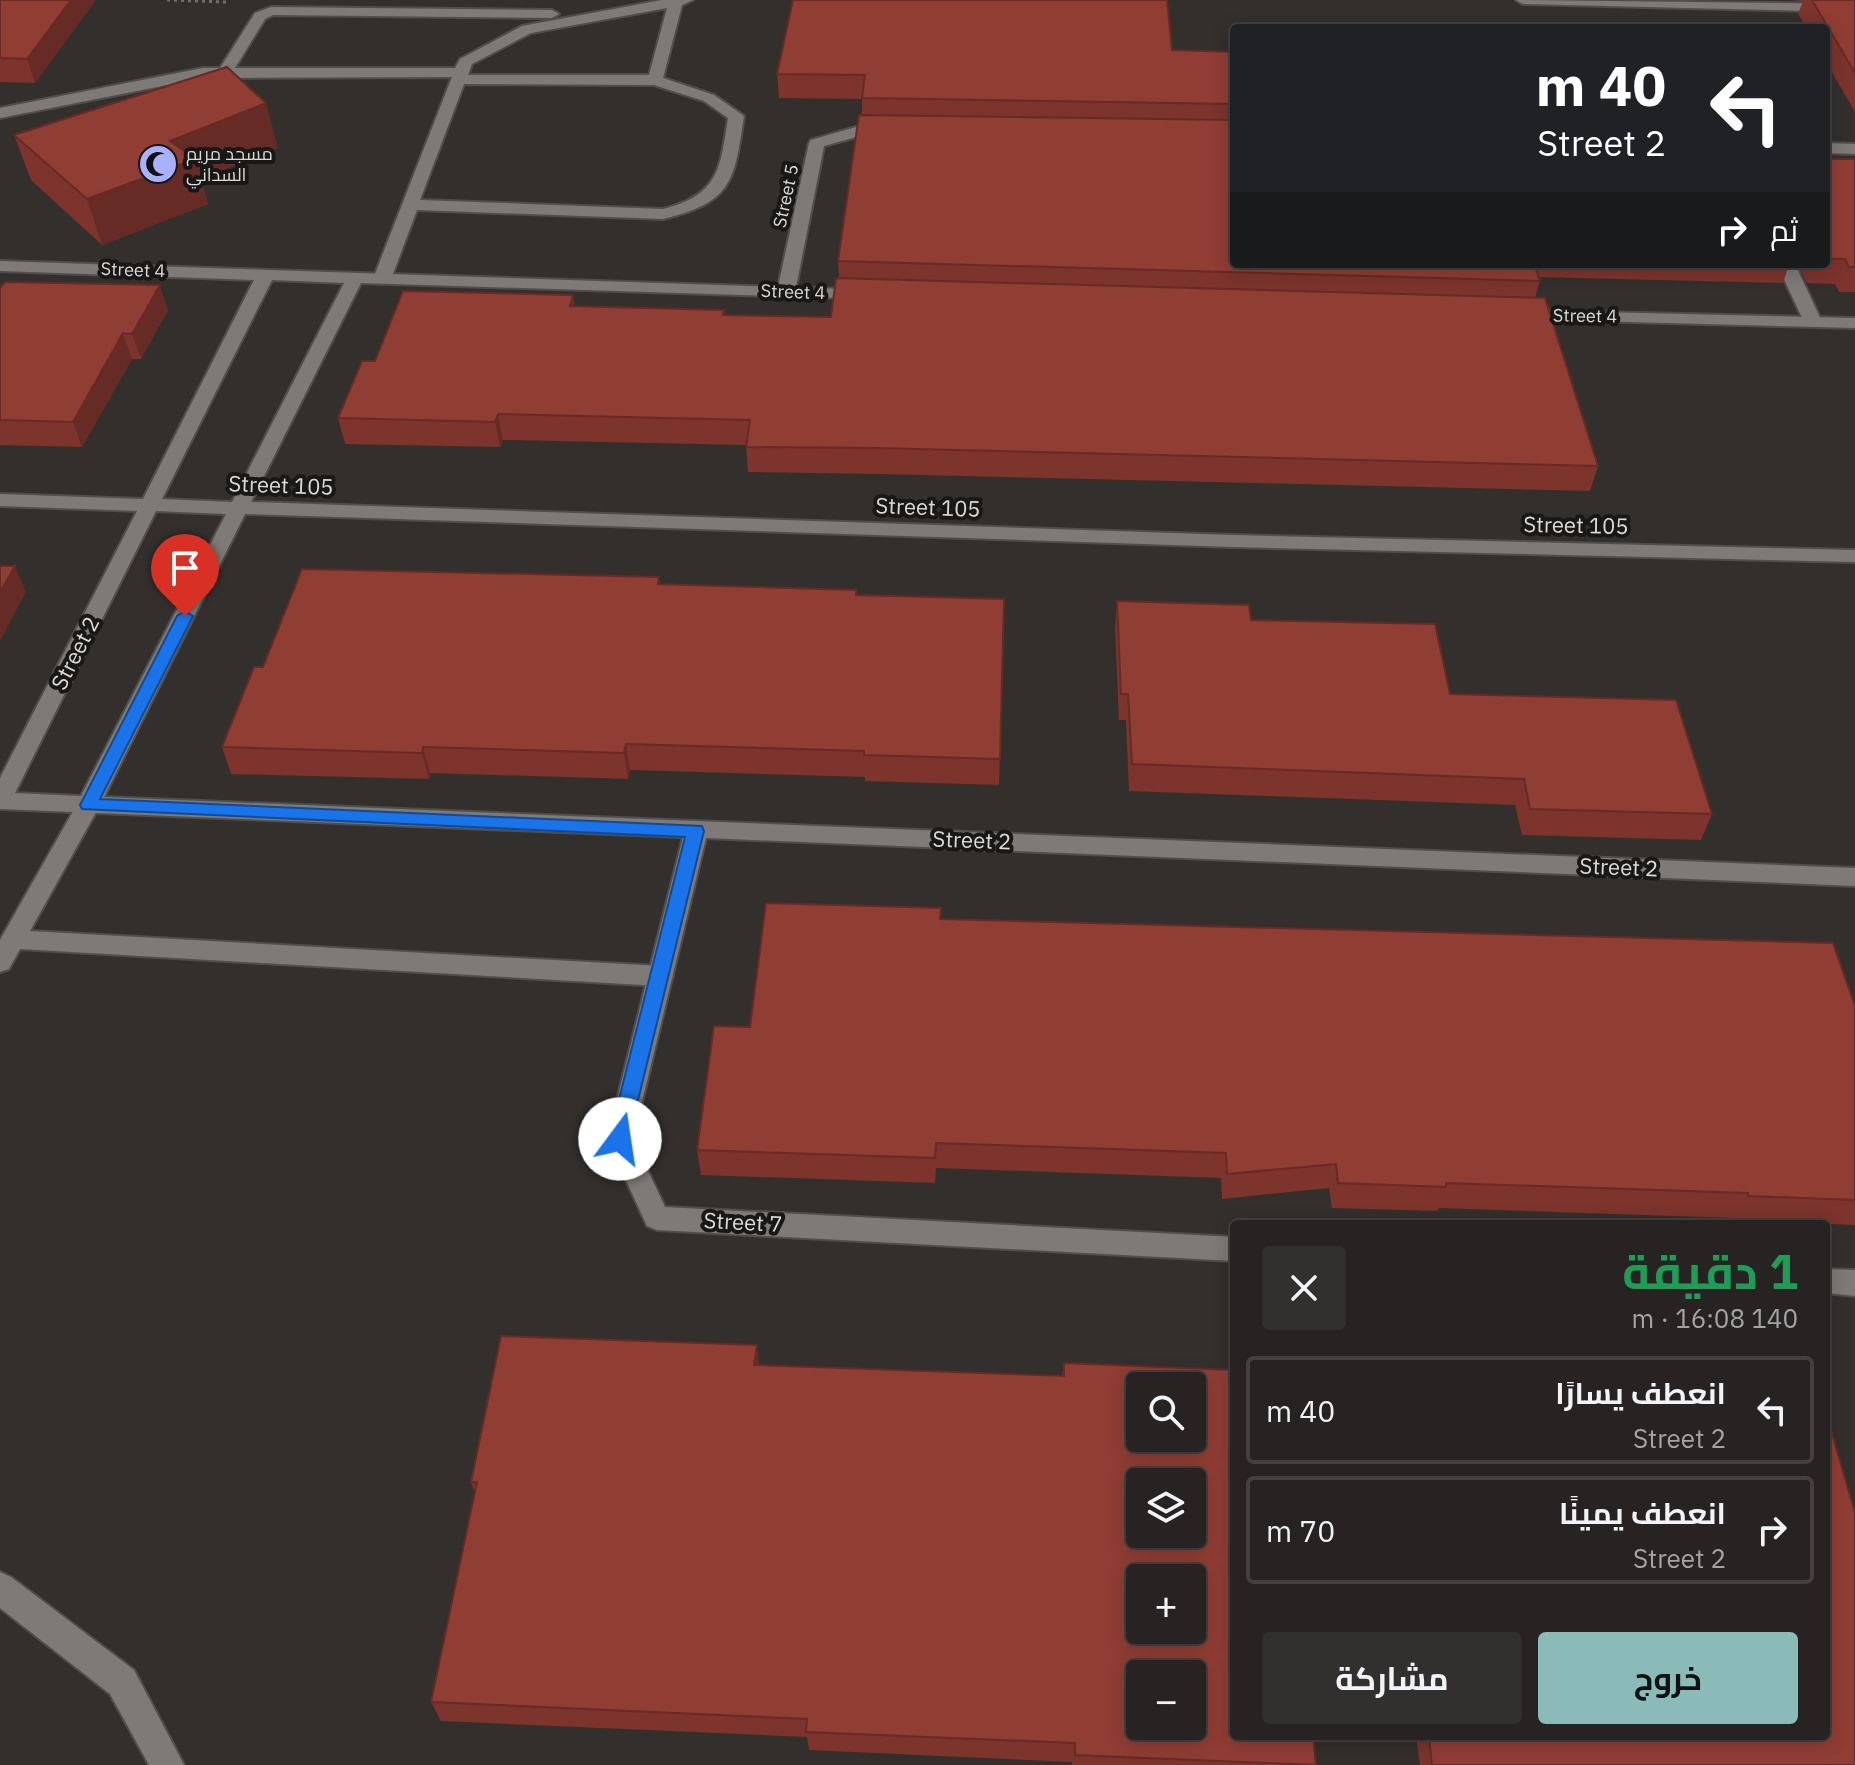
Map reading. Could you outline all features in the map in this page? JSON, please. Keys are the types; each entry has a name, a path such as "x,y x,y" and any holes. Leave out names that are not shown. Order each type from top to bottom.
{"street":[{"path":"1523,0 1855,8"},
{"path":"382,279 465,62 527,29 681,1 655,80"},
{"path":"225,72 260,16 271,11 606,14"},
{"path":"0,113 179,76 225,72 655,80 709,98 736,116 730,154 719,184 699,204 663,214 410,205"},
{"name":"Street 5","path":"786,292 817,143 866,129 912,130"},
{"path":"1830,148 1855,149"},
{"name":"Street 4","path":"0,266 878,295"},
{"path":"1788,268 1813,322"},
{"path":"149,505 266,274"},
{"path":"0,962 88,805 355,278"},
{"name":"Street 4","path":"1500,314 1855,323"},
{"name":"Street 105","path":"0,500 1217,540 1855,556"},
{"name":"Street 2","path":"149,505 0,801 1855,877"},
{"name":"Street 7","path":"696,831 620,1139 657,1218 1230,1249"},
{"path":"13,939 660,976"},
{"path":"1830,1281 1855,1283"},
{"path":"0,1588 122,1682 167,1765"}],"path":[{"path":"167,0 248,2 271,11"}],"building":[{"path":"0,0 71,0 27,59 0,58"},
{"path":"793,0 1167,0 1172,50 1230,52 1230,104 862,98 865,75 777,74"},
{"path":"1812,0 1855,0 1855,73 1830,31 1830,24 1826,24"},
{"path":"227,67 266,103 170,141 195,159 87,199 14,135"},
{"path":"859,115 1230,120 1230,268 1535,268 1540,281 838,261"},
{"path":"1830,159 1855,159 1855,267 1849,267 1845,259 1830,259"},
{"path":"836,278 1545,298 1598,466 746,447 750,420 498,414 495,422 338,418 362,361 375,361 403,291 573,295 570,306 724,310 723,315 831,317"},
{"path":"5,282 160,285 132,334 123,333 73,422 0,420 0,288"},
{"path":"0,566 15,566 0,592"},
{"path":"302,569 659,577 658,584 856,590 856,595 1004,599 1000,759 864,755 864,751 626,744 624,753 423,747 422,753 222,747 254,667 263,667"},
{"path":"1117,601 1249,605 1251,620 1435,624 1450,694 1676,700 1712,814 1530,809 1524,779 1132,764 1128,694 1121,694"},
{"path":"766,903 941,908 940,919 1833,943 1855,1006 1855,1200 1748,1196 1748,1193 1446,1183 1446,1187 1338,1183 1336,1164 1227,1174 1226,1153 936,1143 935,1158 697,1150 714,1026 750,1027"},
{"path":"501,1336 757,1345 754,1365 1064,1376 1064,1363 1230,1370 1230,1740 1313,1740 1316,1765 1075,1755 1075,1743 806,1732 807,1719 431,1702 477,1482 471,1482"},
{"path":"1830,1426 1855,1513 1855,1765 1432,1765 1429,1740 1830,1740"}],"place":[{"name":"مسجد مريم السداني","path":"158,164"}],"route":[{"path":"185,616 88,805 696,831 620,1139"}]}
